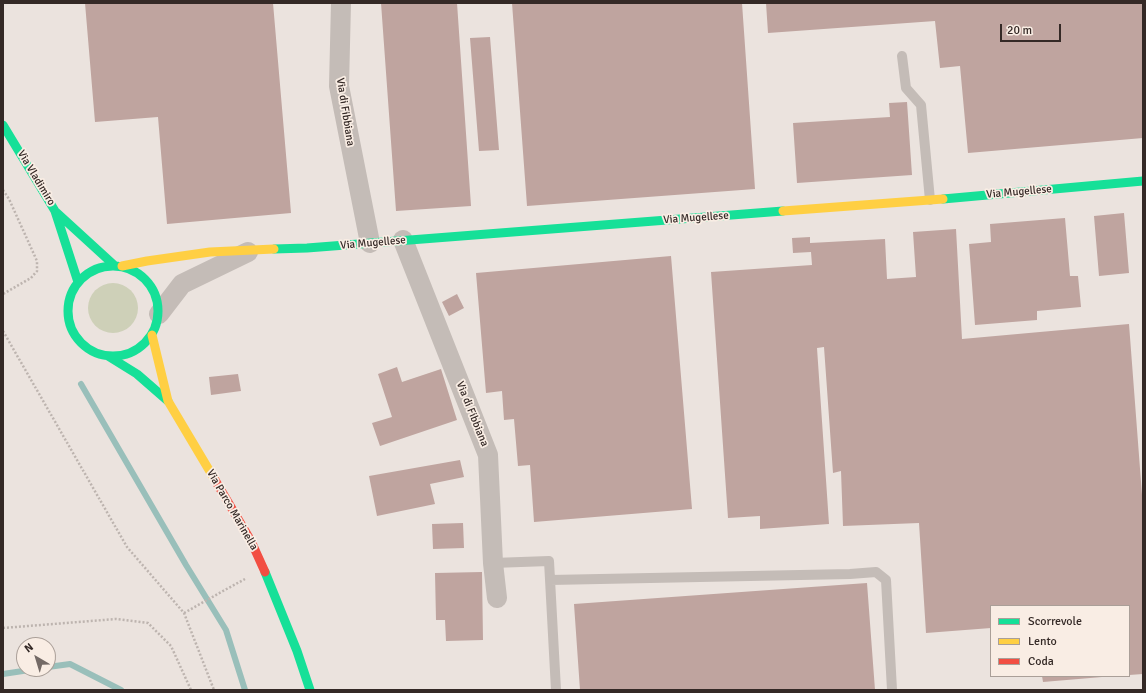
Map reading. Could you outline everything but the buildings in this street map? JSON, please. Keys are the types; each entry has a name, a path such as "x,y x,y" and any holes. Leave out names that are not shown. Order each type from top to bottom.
{"street":[{"name":"Via di Fibbiana","path":"341,3 339,86 370,243"},
{"name":"Via Vladimiro","path":"3,125 55,211 78,282"},
{"name":"Via Mugellese","path":"118,266 210,252 248,252 370,243 930,200 1143,181"},
{"name":"Via Vladimiro","path":"55,211 118,266"},
{"name":"Via di Fibbiana","path":"403,240 488,455 493,563 497,598"},
{"name":"Via Mugellese","path":"159,314 182,284 248,252"},
{"path":"118,266 141,274 152,286 157,299 159,314 157,324 152,335 144,344 133,352 120,356 108,356 94,352 83,345 74,334 69,321 68,307 71,294 78,282 88,273 99,268 118,266"},
{"name":"Via Parco Marinella","path":"152,335 168,402"},
{"name":"Via Parco Marinella","path":"108,356 137,374 168,402 251,541 297,651 310,690"}],"lane":[{"path":"902,56 906,88 921,105 930,200"},
{"path":"493,563 549,561 556,690"},
{"path":"550,580 850,574 876,572 886,580 892,690"}],"path":[{"path":"3,190 36,261 37,271 31,278 3,294"},
{"path":"3,331 126,547 184,613 214,690"},
{"path":"184,613 249,577"},
{"path":"3,628 116,619 148,623 171,646 192,690"}],"green space":[{"path":"108,283 118,283 131,290 138,303 138,313 131,326 118,333 108,333 99,329 92,322 88,313 88,303 92,294 99,287"}],"waterway":[{"path":"81,384 186,565 226,630 245,690"},
{"path":"56,666 70,664 121,690"},
{"path":"3,674 16,672"}],"traffic: fast":[{"path":"3,125 55,211 78,282"},
{"path":"943,199 1143,181"},
{"path":"274,249 307,248 783,211"},
{"path":"56,212 114,265"},
{"path":"113,266 130,269 145,279 155,294 158,311 155,328 145,343 130,353 113,356 96,353 81,343 71,328 68,311 71,294 81,279 96,269 113,266"},
{"path":"108,356 137,374 168,401"},
{"path":"265,572 297,651 310,690"}],"traffic: slow":[{"path":"783,211 943,199"},
{"path":"122,266 210,252 274,249"},
{"path":"152,335 168,401 215,480"}],"traffic: jam":[{"path":"215,480 251,541 265,572"}]}
